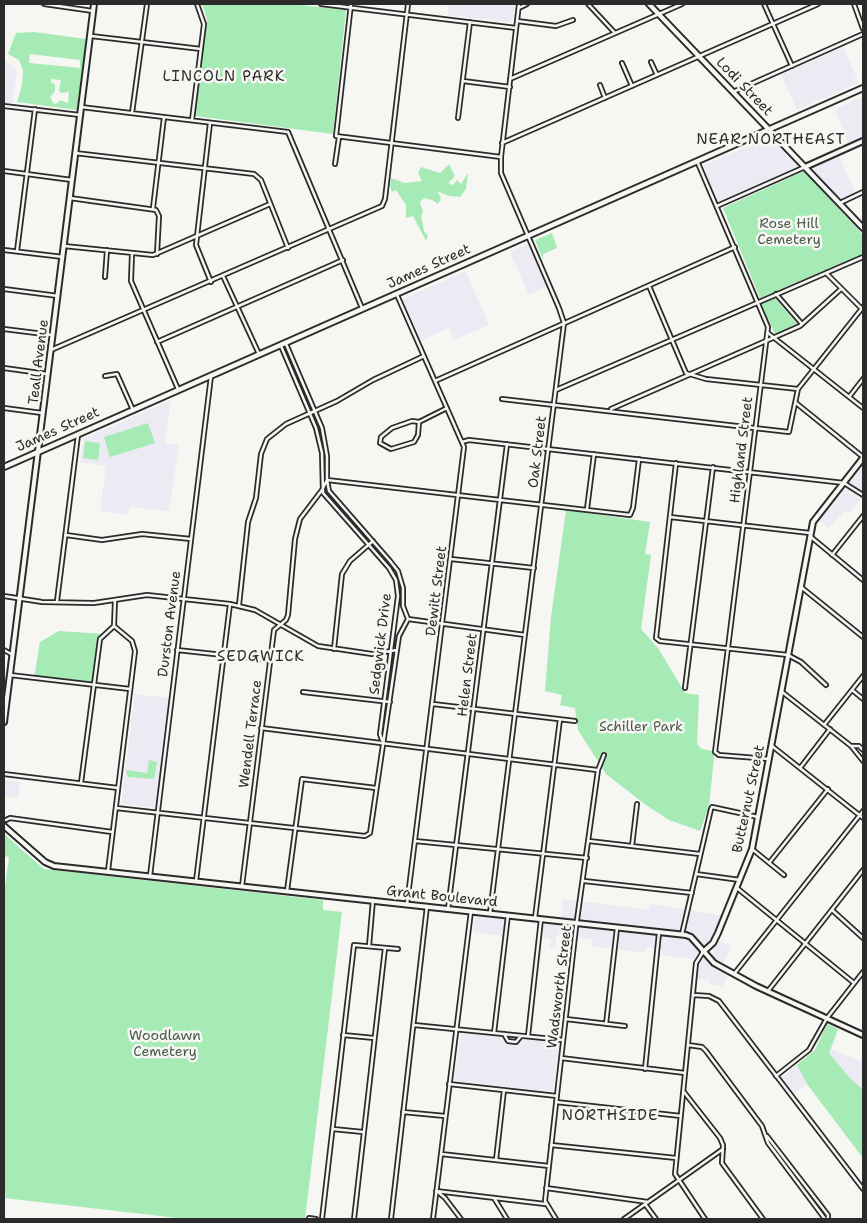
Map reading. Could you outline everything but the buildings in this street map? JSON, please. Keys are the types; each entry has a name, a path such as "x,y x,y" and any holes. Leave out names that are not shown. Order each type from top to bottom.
{"main road":[{"name":"James Street","path":"4,467 863,88"}],"street":[{"path":"44,4 93,11"},
{"name":"Teall Avenue","path":"4,722 94,4"},
{"path":"132,113 146,4"},
{"path":"192,120 204,24 197,4"},
{"path":"321,4 351,6 407,15 516,28"},
{"path":"51,350 382,206 385,199 408,4"},
{"name":"Oak Street","path":"490,913 564,323 502,176 502,143 519,4"},
{"path":"519,8 527,4"},
{"path":"588,4 615,33"},
{"name":"Lodi Street","path":"649,4 863,228"},
{"path":"510,79 682,4"},
{"path":"764,4 792,66"},
{"path":"502,143 818,4"},
{"path":"854,4 863,29"},
{"path":"335,164 351,6"},
{"path":"517,21 556,26 574,20"},
{"path":"458,118 470,22"},
{"path":"733,92 863,34"},
{"path":"90,36 201,49"},
{"path":"651,62 657,75"},
{"path":"622,63 632,86"},
{"path":"462,81 510,87"},
{"path":"600,85 605,98"},
{"path":"4,106 80,115"},
{"path":"81,107 288,132 291,135 362,308"},
{"path":"17,251 35,109"},
{"path":"153,208 164,117"},
{"path":"210,122 196,247 211,282"},
{"path":"338,136 501,157"},
{"path":"716,206 863,141"},
{"path":"76,153 254,174 260,180 288,248"},
{"name":"Highland Street","path":"697,161 768,324 714,749 717,754 769,759"},
{"path":"4,171 72,180"},
{"path":"839,203 863,192"},
{"path":"70,198 153,208 159,216 157,254"},
{"path":"64,246 132,254 157,254 270,204"},
{"path":"435,381 734,247"},
{"path":"4,250 63,257"},
{"path":"105,277 107,250"},
{"path":"132,254 131,281 178,389"},
{"path":"556,390 863,257"},
{"path":"158,342 342,260"},
{"path":"502,400 610,410 790,432 798,389 863,308 841,289 826,272"},
{"path":"223,276 259,354"},
{"path":"648,286 686,373 689,375 798,389"},
{"path":"4,289 58,296"},
{"path":"610,410 802,324 841,289"},
{"name":"Dewitt Street","path":"396,293 462,442 464,456 407,904"},
{"path":"776,294 802,324"},
{"path":"4,329 53,336"},
{"path":"768,333 863,408"},
{"name":"Sedgwick Drive","path":"286,342 316,411 326,443 329,491 398,571 403,588 404,611 408,620 403,627 397,650 386,735 382,742"},
{"path":"280,345 311,413 320,445 322,490"},
{"path":"239,605 248,522 256,498 264,444 277,429 316,411 384,374 424,356"},
{"path":"4,368 48,374"},
{"path":"291,370 296,368"},
{"path":"105,376 117,374 132,410"},
{"name":"Durston Avenue","path":"150,876 211,375"},
{"path":"849,397 863,379"},
{"path":"301,392 306,389"},
{"path":"795,402 863,457"},
{"path":"4,408 44,413"},
{"path":"419,422 418,435 414,442 391,449 380,443 381,437 392,428 412,421 419,422 447,408"},
{"path":"57,601 79,434"},
{"path":"462,442 469,440 844,482 863,495"},
{"path":"320,445 326,443"},
{"name":"Helen Street","path":"448,909 507,444"},
{"path":"587,509 594,454"},
{"name":"Butternut Street","path":"677,1181 675,1174 676,1158 696,964 703,952 716,938 752,849 810,535 818,515 863,457"},
{"path":"327,480 630,515 633,508 639,459"},
{"path":"676,463 655,634 657,640 788,655 801,662 826,685"},
{"path":"685,688 713,467"},
{"name":"Wendell Terrace","path":"242,886 274,630 288,615 297,526 304,511 322,490 327,480"},
{"name":"Sedgwick Drive","path":"295,827 369,835 382,742 380,734 398,596 396,580 389,568 322,490"},
{"path":"832,555 863,516"},
{"path":"670,517 810,535 863,580"},
{"path":"66,535 102,540 142,534 191,539"},
{"path":"334,649 342,574 350,561 372,541"},
{"path":"451,559 534,568"},
{"path":"800,587 863,636"},
{"path":"4,596 20,600 94,603 148,595 239,605 255,610 309,642 334,649 372,654 397,650"},
{"path":"81,783 100,638 114,626 115,600"},
{"path":"196,881 230,604"},
{"path":"396,614 404,611"},
{"path":"408,620 443,623 525,636"},
{"path":"394,624 403,627"},
{"path":"108,872 135,648 127,636 114,626"},
{"path":"4,650 12,655"},
{"path":"177,650 270,660"},
{"path":"10,675 130,689"},
{"path":"824,725 863,676"},
{"path":"852,690 863,699"},
{"path":"781,691 851,746 863,761"},
{"path":"303,692 390,702"},
{"path":"433,704 575,721"},
{"path":"535,918 560,719"},
{"path":"261,728 598,770"},
{"path":"800,768 830,730"},
{"path":"772,746 863,818"},
{"path":"851,746 859,746 863,750"},
{"name":"Wadsworth Street","path":"545,1204 563,1040 598,770 604,755"},
{"path":"4,774 118,788"},
{"path":"287,891 301,781 305,779 376,788"},
{"path":"770,863 828,789"},
{"path":"632,846 637,804"},
{"path":"758,817 712,807 708,817 682,934 691,937 714,963 768,991 863,1035"},
{"path":"116,808 295,827"},
{"path":"734,974 863,811"},
{"path":"6,820 10,818 112,832"},
{"name":"Grant Boulevard","path":"5,828 48,864 682,934"},
{"path":"415,841 587,858"},
{"path":"589,841 700,854"},
{"path":"752,849 784,875"},
{"path":"768,991 863,870"},
{"path":"696,874 740,880"},
{"path":"584,881 692,893"},
{"path":"737,888 854,983"},
{"path":"369,946 374,900"},
{"path":"391,1219 427,906"},
{"path":"832,910 863,938"},
{"path":"433,1219 471,911"},
{"path":"494,1032 508,915"},
{"path":"528,1037 541,919"},
{"path":"606,1024 617,927"},
{"path":"646,1069 659,931"},
{"path":"322,1219 354,944 398,949"},
{"path":"354,1219 384,948"},
{"path":"776,1076 809,1050 827,1018 863,972"},
{"path":"692,995 716,998 863,1189"},
{"path":"566,1019 625,1026"},
{"path":"414,1025 563,1040"},
{"path":"504,1034 508,1041 516,1042 521,1036"},
{"path":"343,1035 375,1038"},
{"path":"688,1045 702,1047 706,1050 767,1136 828,1215 826,1219"},
{"path":"561,1058 685,1073"},
{"path":"449,1084 557,1096"},
{"path":"496,1160 504,1090"},
{"path":"683,1091 720,1138 723,1149 722,1163 763,1219"},
{"path":"556,1102 681,1116"},
{"path":"404,1112 445,1116"},
{"path":"333,1129 364,1132"},
{"path":"767,1136 768,1143 826,1219"},
{"path":"551,1145 676,1158"},
{"path":"624,1219 723,1149"},
{"path":"441,1154 549,1166"},
{"path":"677,1181 705,1219"},
{"path":"546,1188 647,1202"},
{"path":"436,1191 545,1204 556,1219"},
{"path":"436,1191 445,1198 461,1219"},
{"path":"494,1198 507,1219"},
{"path":"647,1202 656,1219"},
{"path":"309,1218 316,1219"}],"shaded area":[{"path":"449,4 515,4 513,18 509,22 448,15"},
{"path":"843,47 859,83 797,110 781,75"},
{"path":"4,60 15,68 17,75 12,105 4,104"},
{"path":"863,96 863,138 848,145 835,109"},
{"path":"770,137 799,167 718,203 702,166"},
{"path":"839,156 856,194 841,200 811,169"},
{"path":"528,243 548,286 529,295 510,252"},
{"path":"466,271 489,325 454,340 449,328 421,341 403,299"},
{"path":"171,400 165,443 179,445 169,511 130,507 128,515 100,511 106,466 80,462 83,439"},
{"path":"863,465 863,496 849,514 845,510 829,528 819,520"},
{"path":"135,694 170,698 156,808 121,804"},
{"path":"4,780 20,782 18,798 4,796"},
{"path":"563,899 649,910 650,904 721,915 712,937 700,952 708,964 729,975 722,986 709,985 709,980 692,978 694,959 661,955 661,949 646,947 645,953 592,946 592,939 557,935 555,948 550,947 551,939 537,937 538,923 560,925"},
{"path":"475,916 506,919 504,936 473,932"},
{"path":"719,940 732,946 723,964 715,960 712,955"},
{"path":"826,1025 838,1031 831,1049 863,1062 863,1158 807,1084 793,1094 781,1078 815,1050"},
{"path":"461,1033 559,1043 553,1092 454,1081"}],"green space":[{"name":"LINCOLN PARK","path":"202,4 291,4 346,10 333,134 195,116 207,19"},
{"path":"34,32 86,39 77,110 17,102 22,85 23,70 19,60 8,54 16,33","holes":["30,54 80,60 80,68 29,63","51,79 61,80 59,90 61,93 69,92 68,103 60,100 56,104 53,103 50,97 55,91 55,84 51,83"]},
{"path":"449,164 455,176 448,183 453,185 457,180 461,184 468,173 466,189 460,197 449,196 437,191 441,198 438,204 424,198 420,202 423,212 421,216 424,231 428,236 426,241 413,216 406,218 406,205 396,190 392,192 390,186 391,178 405,183 422,181 418,173 421,167 440,173"},
{"name":"Rose Hill Cemetery","path":"804,171 863,235 863,254 760,298 723,208"},
{"path":"552,233 557,248 543,254 543,260 535,240"},
{"path":"775,298 798,325 775,334 761,304"},
{"path":"148,423 155,443 110,457 104,437"},
{"path":"85,441 100,443 98,460 83,458"},
{"name":"Schiller Park","path":"566,510 650,522 645,554 651,555 641,629 658,648 685,693 699,695 697,744 702,749 712,751 714,757 709,806 700,831 669,820 606,774 578,730 575,708 560,705 562,695 545,691 551,617"},
{"path":"59,631 104,634 101,637 94,684 34,678 40,642"},
{"path":"149,760 157,762 154,779 128,777 126,770 147,773"},
{"name":"Woodlawn Cemetery","path":"4,834 44,869 323,900 323,910 342,912 305,1219 186,1219 4,1198 4,894 9,857 4,856"},
{"path":"827,1024 838,1029 829,1053 848,1076 863,1090 863,1158 807,1084 797,1065 815,1050"}],"district":[{"name":"LINCOLN PARK","path":"224,77"},
{"name":"NEAR NORTHEAST","path":"771,140"},
{"name":"SEDGWICK","path":"261,657"},
{"name":"NORTHSIDE","path":"610,1116"}]}
